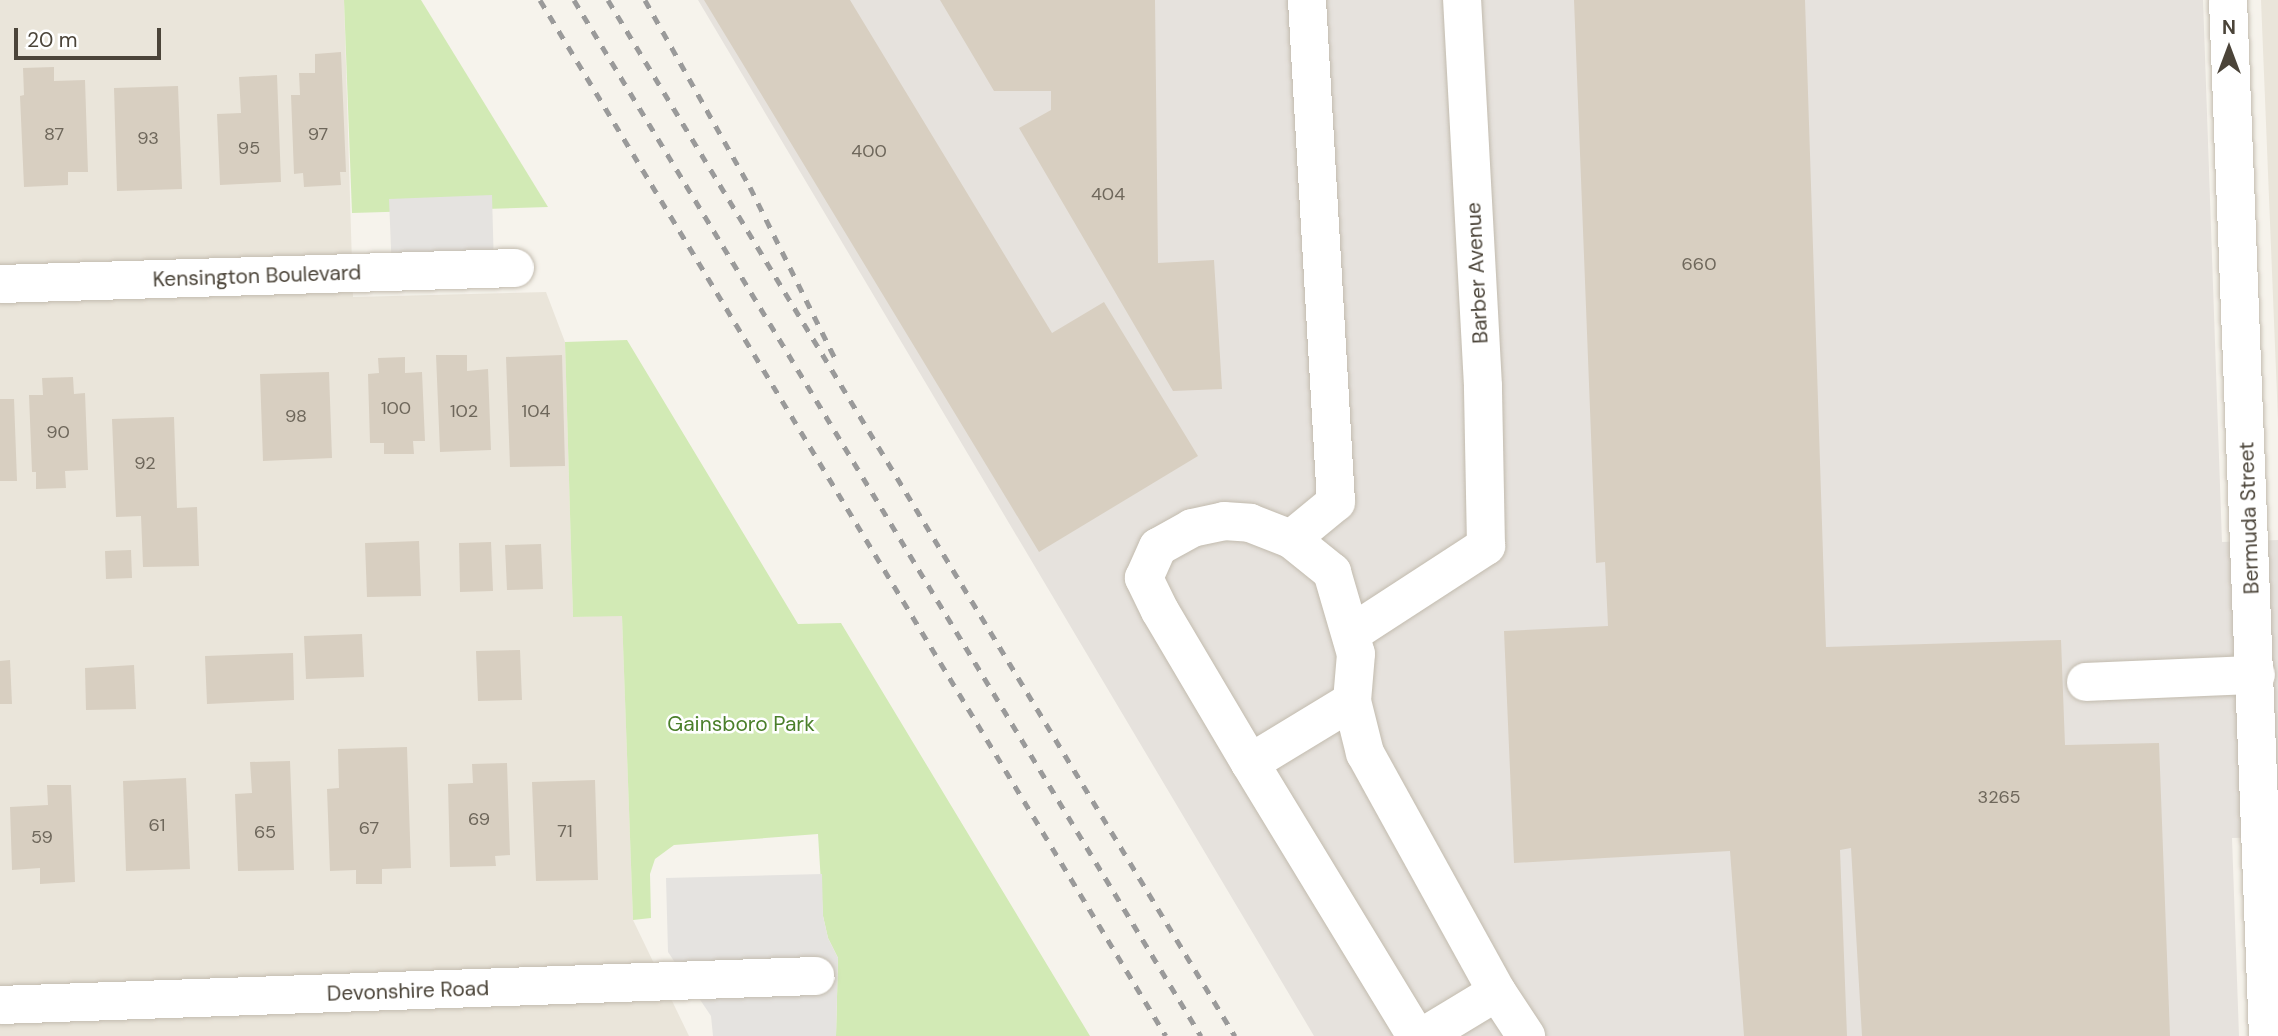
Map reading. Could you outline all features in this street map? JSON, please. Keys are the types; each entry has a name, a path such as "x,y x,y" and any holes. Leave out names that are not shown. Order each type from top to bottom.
{"street":[{"path":"1291,539 1336,502 1307,0"},
{"name":"Barber Avenue","path":"1352,633 1486,546 1483,386 1462,0"},
{"name":"Bermuda Street","path":"2228,0 2268,1036"},
{"name":"Kensington Boulevard","path":"0,284 515,268"},
{"path":"1416,1036 1250,763 1160,611 1144,578 1158,547 1192,528 1224,522 1250,523 1291,539 1332,572 1356,654 1352,701 1365,753 1497,992 1526,1036"},
{"path":"2086,682 2256,675"},
{"path":"1250,763 1352,701"},
{"name":"Devonshire Road","path":"0,1005 815,976"},
{"path":"1424,1036 1497,992"}],"shaded area":[{"path":"0,0 344,0 353,297 546,292 565,342 573,617 622,615 633,920 689,1036 0,1036"},
{"path":"698,0 2203,0 2222,542 2278,540 2278,837 2232,838 2239,1036 1314,1036"},
{"path":"2261,0 2278,0 2278,420"},
{"path":"492,195 494,268 392,272 389,199"},
{"path":"822,874 823,916 828,938 838,958 836,1036 713,1036 711,1016 668,952 666,878"}],"green space":[{"path":"344,0 421,0 548,207 352,213"},
{"name":"Gainsboro Park","path":"627,340 798,624 841,623 1090,1036 836,1036 838,958 828,938 823,916 818,834 674,845 655,859 650,874 651,918 633,920 622,616 573,617 565,342"}],"building":[{"path":"704,0 850,0 1052,333 1104,302 1198,456 1039,552"},
{"path":"940,0 1155,0 1158,263 1214,260 1222,389 1173,391 1019,128 1051,110 1051,91 994,91"},
{"path":"1574,0 1805,0 1826,647 2061,640 2065,745 2159,743 2170,1036 1862,1036 1851,848 1840,850 1847,1036 1744,1036 1730,851 1514,863 1504,631 1608,626 1605,562 1596,563"},
{"path":"341,52 346,172 340,172 341,185 304,187 303,173 294,174 291,95 300,95 299,73 315,73 315,54"},
{"path":"54,67 54,81 85,80 88,172 68,172 68,185 24,187 20,96 24,95 23,68"},
{"path":"277,75 281,182 220,185 217,114 241,113 239,77"},
{"path":"178,86 182,189 117,191 114,88"},
{"path":"436,355 467,355 467,371 488,369 491,450 440,452"},
{"path":"562,355 565,466 510,467 506,357"},
{"path":"405,357 405,373 422,372 425,441 413,441 414,454 384,454 384,443 370,443 368,374 379,373 378,358"},
{"path":"329,372 332,458 263,461 260,374"},
{"path":"73,377 74,394 85,393 88,470 65,471 66,488 36,489 36,472 32,472 29,395 43,395 42,378"},
{"path":"0,399 14,399 17,481 0,481"},
{"path":"174,417 177,508 197,507 199,566 143,567 141,516 116,517 112,419"},
{"path":"419,541 421,596 367,597 365,543"},
{"path":"491,542 493,591 460,592 459,543"},
{"path":"541,544 543,589 507,590 505,545"},
{"path":"131,550 132,578 106,579 105,551"},
{"path":"362,634 364,677 306,679 304,636"},
{"path":"520,650 522,700 478,701 476,651"},
{"path":"293,653 294,700 207,704 205,656"},
{"path":"10,660 12,704 0,704 0,661"},
{"path":"134,665 136,709 86,710 85,668"},
{"path":"407,747 411,868 382,869 382,884 356,884 356,870 330,871 327,789 339,788 338,749"},
{"path":"290,761 294,870 238,871 235,794 252,793 250,762"},
{"path":"507,763 510,855 495,856 496,866 450,867 448,784 473,783 472,764"},
{"path":"186,778 190,869 126,871 123,781"},
{"path":"595,780 598,880 536,881 532,782"},
{"path":"47,785 71,785 75,882 40,884 40,868 12,870 10,807 48,805"}],"railway":[{"path":"540,0 1166,1036"},
{"path":"574,0 1201,1036"},
{"path":"608,0 1235,1036"},
{"path":"645,0 750,187 836,360"}]}
